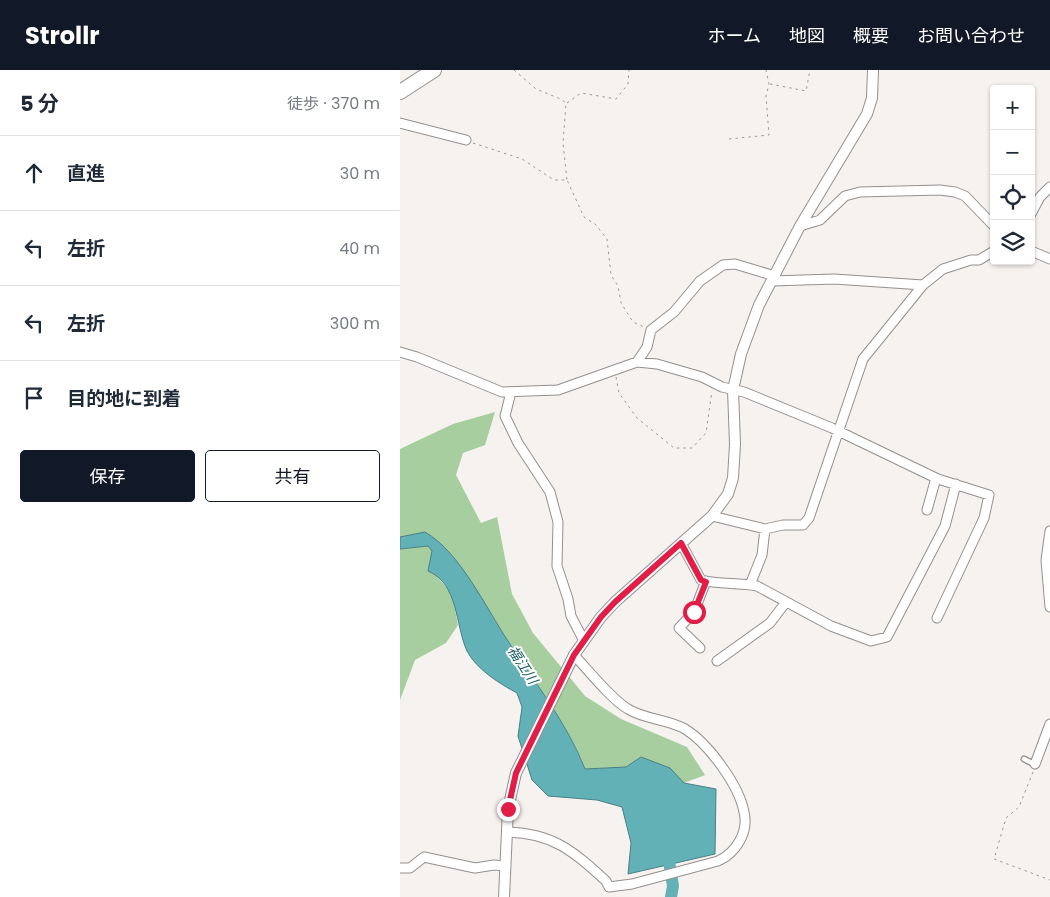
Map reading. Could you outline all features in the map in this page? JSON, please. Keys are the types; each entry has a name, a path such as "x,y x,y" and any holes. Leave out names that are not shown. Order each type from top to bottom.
{"main road":[{"path":"400,92 434,70"}],"street":[{"path":"504,897 508,809 516,773 574,655 615,602 712,516 728,494 732,478 735,444 733,390 741,354 759,305 800,226 867,114 872,98 872,70"},
{"path":"400,124 466,140"},
{"path":"1035,206 1040,197 1050,187"},
{"path":"800,226 820,220 845,196 860,192 940,190 955,192 965,196 990,222"},
{"path":"712,516 765,529 804,525 809,518 863,359 923,285 943,269 971,260 979,260 990,253"},
{"path":"1035,253 1050,259"},
{"path":"637,362 647,347 651,330 674,312 700,281 723,265 735,264 774,279 923,285"},
{"path":"400,352 502,392 558,390 637,362 657,364 744,392 837,431 936,478 989,495 984,518 937,618"},
{"path":"511,392 505,416 518,443 550,492 558,522 556,566 568,599 571,616 584,641"},
{"path":"927,510 936,478"},
{"path":"681,543 701,580 717,584 750,585 831,626 872,641 887,637 945,526 956,484"},
{"path":"750,585 762,555 765,529"},
{"path":"1050,530 1046,560 1050,607"},
{"path":"700,648 679,628 694,612 706,582"},
{"path":"717,661 770,623 786,602"},
{"path":"507,832 546,837 564,846 606,881 609,888 632,884 718,861 729,856 742,836 745,812 734,788 709,749 685,730 627,709 574,655"},
{"path":"1036,764 1050,724"},
{"path":"400,868 410,868 424,857 475,868 494,865 505,866"}],"lane":[{"path":"1024,759 1036,764"}],"path":[{"path":"514,70 536,89 563,100 566,104 562,143 567,180 584,217 595,224 607,239 612,275 618,286 621,303 633,322 651,330"},
{"path":"566,104 582,93 616,99 628,84 629,70"},
{"path":"729,140 770,135 766,96 769,84 766,70"},
{"path":"769,84 806,91 810,70"},
{"path":"466,140 522,159 554,180 567,180"},
{"path":"615,369 619,393 637,418 674,448 692,448 706,433 713,382"},
{"path":"1036,764 1019,807 1006,818 994,859 1050,880"}],"green space":[{"path":"495,412 485,445 463,453 456,475 481,523 497,517 512,594 533,633 585,696 621,719 687,747 705,775 684,783 669,768 641,757 626,767 585,769 560,719 460,566 437,541 425,532 400,537 400,449 453,424"},
{"path":"428,546 432,551 435,574 452,594 458,625 446,643 415,660 400,700 400,549"}],"water":[{"path":"425,532 438,541 461,567 560,719 585,769 626,767 641,757 670,768 684,783 716,789 715,854 628,874 631,843 622,807 597,800 548,796 532,780 518,736 522,707 517,693 496,681 471,658 463,641 451,595 438,577 428,571 432,551 428,546 400,549 400,537"}],"waterway":[{"name":"福江川","path":"667,849 673,886 671,897"}],"route":[{"path":"508,809 516,773 574,655 601,617 615,602 681,543 696,573 701,580 706,582 694,612"}]}
